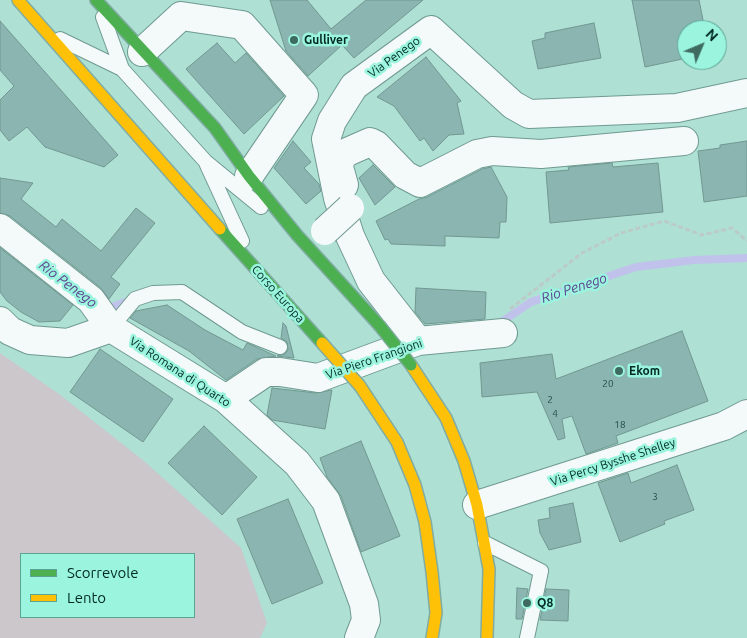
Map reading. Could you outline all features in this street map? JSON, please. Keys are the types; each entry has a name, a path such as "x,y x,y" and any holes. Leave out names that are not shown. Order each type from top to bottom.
{"main road":[{"name":"Corso Europa","path":"18,0 360,386 381,415 397,442 415,485 425,522 436,613 432,638"},
{"path":"97,1 132,60 215,128 248,176 320,238 379,325 415,353 464,461 477,505 489,569 487,638"}],"street":[{"path":"132,60 182,16 242,25 304,95 248,176"},
{"name":"Via Penego","path":"415,353 371,281 320,238 338,198 326,139 332,121 354,86 431,30 513,105 529,114 676,108 747,93"},
{"path":"320,238 350,208 339,167 345,153 365,143 370,142 376,146 405,175 420,183 477,154 492,152 541,154 684,141"},
{"name":"Via Romana di Quarto","path":"0,228 91,300 111,328 226,399 297,463 326,501 364,604 369,632"},
{"path":"0,321 10,331 30,340 68,342 111,328"},
{"name":"Via Piero Frangioni","path":"226,399 266,372 280,372 318,378 504,333"},
{"name":"Via Percy Bysshe Shelley","path":"477,505 724,426 747,414"}],"lane":[{"path":"97,1 132,60 206,162 255,268"},
{"path":"44,31 132,60"},
{"path":"206,162 320,238"},
{"path":"111,328 135,299 153,293 182,292 211,314 242,332 280,347"},
{"path":"485,543 541,571 527,638"}],"path":[{"path":"504,333 510,308 582,253 621,233 664,221 702,235 732,228 747,242"}],"shaded area":[{"path":"0,353 59,394 144,461 241,548 267,623 260,638 0,638"}],"building":[{"path":"270,0 307,0 331,29 366,0 423,0 354,58 342,45 308,76 286,51"},
{"path":"632,0 699,0 703,20 677,20 677,60 645,67"},
{"path":"0,21 118,155 104,167 45,147 27,127 9,141 0,130 0,100 14,86 0,70"},
{"path":"594,23 601,58 538,69 532,41 545,38 545,33"},
{"path":"217,43 235,63 246,53 284,96 244,134 186,69"},
{"path":"426,57 461,101 457,103 464,134 449,135 433,151 424,138 420,141 394,106 377,97"},
{"path":"293,141 311,162 304,168 319,184 321,191 306,204 274,168"},
{"path":"747,141 747,196 704,202 698,151"},
{"path":"612,163 613,167 658,163 663,212 550,223 546,172 569,170 568,167"},
{"path":"373,165 395,187 375,205 359,178"},
{"path":"491,167 507,197 506,222 500,222 499,238 445,236 445,246 391,244 388,239 385,240 376,221 482,169"},
{"path":"0,178 33,183 21,199 56,227 62,219 101,251 136,208 155,223 111,277 120,284 109,299 101,288 10,216 0,213"},
{"path":"0,248 73,305 60,321 39,322 21,312 7,301 0,292"},
{"path":"416,288 486,292 485,319 425,324 415,312"},
{"path":"167,305 205,330 243,350 247,343 276,356 257,359 226,380 189,351 130,318 136,311"},
{"path":"283,323 286,326 294,358 277,356 285,354 288,350 287,342 281,338"},
{"path":"682,331 708,401 616,436 618,443 586,454 572,416 562,419 565,438 558,440 537,392 482,397 480,363 552,354 556,379"},
{"path":"100,349 173,399 143,442 70,392"},
{"path":"272,388 316,393 332,390 325,429 272,420 267,415"},
{"path":"204,426 257,477 222,515 168,463"},
{"path":"361,441 400,536 361,552 341,496 327,477 320,458"},
{"path":"677,465 694,510 664,521 665,524 620,542 598,483 628,473 631,483"},
{"path":"288,499 323,583 272,604 237,519"},
{"path":"573,503 581,542 549,550 540,533 538,520 550,518 549,508"},
{"path":"517,588 528,589 522,619 516,619"},
{"path":"546,589 569,590 568,621 540,620"}],"waterway":[{"name":"Rio Penego","path":"497,325 531,302 636,267 694,260 747,258"},
{"name":"Rio Penego","path":"104,310 131,300"}],"traffic: fast":[{"path":"96,0 215,128 249,176 297,235 379,325"},
{"path":"220,229 322,343"},
{"path":"379,325 411,365"}],"traffic: slow":[{"path":"18,0 220,229"},
{"path":"322,343 360,386"},
{"path":"411,365 446,418 464,461 477,505 489,569 487,638"},
{"path":"360,386 397,442 415,485 425,522 432,572 436,613 432,638"}],"place":[{"name":"Gulliver","path":"294,40"},
{"name":"Ekom","path":"619,371"},
{"name":"Q8","path":"527,603"}]}
